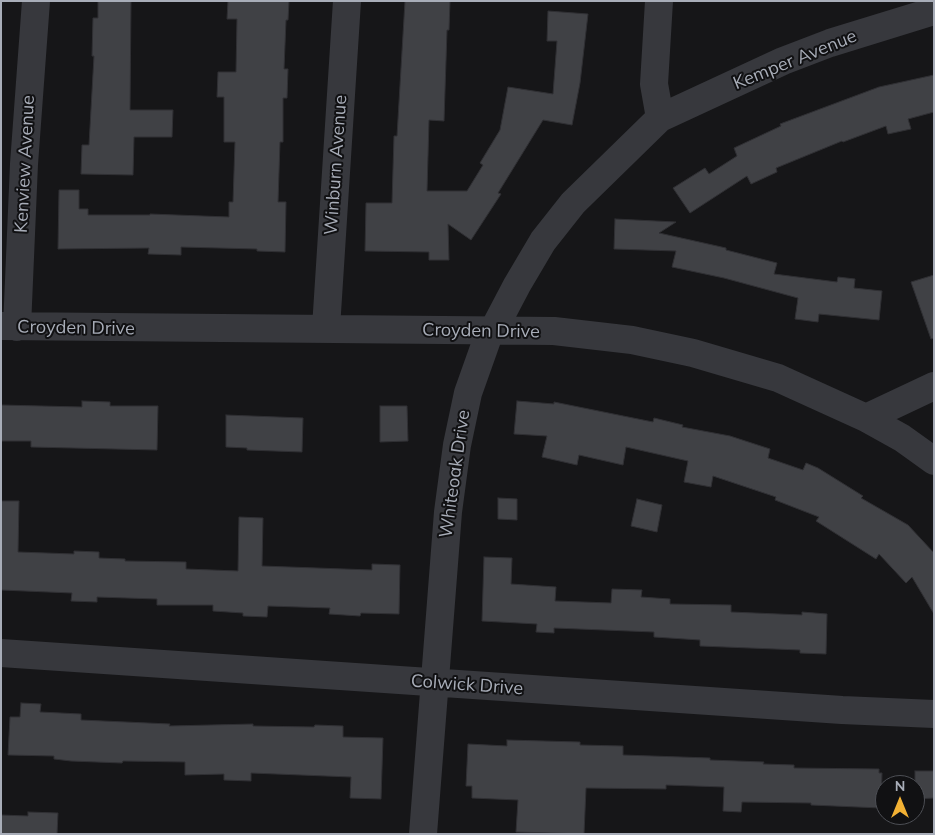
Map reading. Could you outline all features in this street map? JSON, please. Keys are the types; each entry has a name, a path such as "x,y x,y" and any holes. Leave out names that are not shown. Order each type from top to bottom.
{"street":[{"name":"Kenview Avenue","path":"9,327 36,1"},
{"name":"Winburn Avenue","path":"326,328 347,1"},
{"path":"659,1 654,84 660,118"},
{"name":"Kemper Avenue","path":"660,118 783,61 830,43 934,11"},
{"name":"Whiteoak Drive","path":"423,834 448,512 454,464 468,394 490,331 496,325 543,241 573,203 660,118"},
{"name":"Croyden Drive","path":"9,327 554,331 632,340 693,353 778,378 866,418 902,438 934,460"},
{"path":"866,418 934,386"},
{"name":"Colwick Drive","path":"1,653 842,710 934,714"}],"building":[{"path":"98,1 131,1 130,110 173,110 172,137 134,137 133,175 81,174 82,145 89,145 94,56 92,56 93,18 98,18"},
{"path":"228,1 289,1 288,20 286,20 284,69 288,69 287,98 283,98 283,142 280,142 278,202 286,202 285,252 257,251 257,249 181,247 181,255 148,254 149,248 58,249 59,190 79,190 79,209 88,209 88,215 150,214 229,217 229,202 233,202 235,142 224,142 224,97 217,97 218,72 236,72 237,19 227,19"},
{"path":"405,1 450,1 449,30 447,30 444,121 429,120 427,191 467,191 483,165 480,163 500,130 508,87 553,94 557,41 547,41 548,11 588,14 580,83 572,125 543,120 498,193 501,194 471,240 448,224 449,260 429,260 429,252 365,251 366,203 392,203 394,136 397,136"},
{"path":"934,75 934,112 908,119 911,129 888,134 886,126 842,141 776,168 777,172 751,184 747,176 690,213 673,188 705,168 709,174 737,156 734,148 781,126 780,124 879,87"},
{"path":"615,219 676,222 659,233 726,248 726,250 777,263 774,274 837,282 838,277 855,279 854,288 882,291 879,320 819,314 818,322 795,319 798,298 724,278 672,267 676,251 614,249"},
{"path":"934,275 934,338 931,339 911,282"},
{"path":"82,401 110,402 110,406 158,406 157,450 31,447 31,441 1,441 1,405 82,407"},
{"path":"517,401 554,404 554,402 653,422 654,418 683,425 682,427 730,436 770,449 768,458 803,470 806,463 818,468 863,496 861,498 908,525 934,553 934,614 912,577 906,583 879,554 876,559 816,521 819,517 775,500 776,497 713,476 711,487 684,482 688,461 626,447 623,465 579,455 577,465 542,457 547,436 514,434"},
{"path":"380,406 407,406 408,441 380,442"},
{"path":"226,415 303,418 302,452 247,450 247,448 226,447"},
{"path":"498,498 517,499 517,520 498,519"},
{"path":"637,499 662,505 657,532 631,526"},
{"path":"1,501 19,501 18,552 74,554 74,551 99,552 99,558 125,559 125,561 186,562 186,569 238,571 239,517 263,518 262,566 372,570 372,564 400,565 399,614 361,613 360,616 329,614 330,608 268,606 267,617 243,616 243,613 213,611 213,605 157,605 157,599 97,597 97,602 71,601 72,593 1,590"},
{"path":"484,557 512,558 511,584 556,587 555,601 611,603 612,589 642,590 641,597 670,599 670,604 731,605 731,612 802,615 802,612 827,614 826,654 800,653 800,650 700,646 700,640 654,637 654,632 554,628 554,633 536,632 537,624 482,621"},
{"path":"21,703 41,704 40,712 81,714 81,720 170,724 169,726 253,724 253,726 343,726 343,737 383,738 381,799 350,798 351,777 251,773 251,781 224,780 224,774 185,775 185,762 123,761 122,763 71,761 54,759 54,756 8,755 10,717 20,717"},
{"path":"507,740 580,742 580,745 623,746 623,755 764,762 763,764 794,765 794,768 879,769 879,773 882,773 882,775 875,775 875,808 811,805 811,803 742,802 741,812 723,811 724,787 666,785 666,789 586,788 584,834 516,832 518,800 472,798 472,786 466,786 468,744 507,746"},
{"path":"915,771 934,771 934,798 925,798 925,775 915,775"},
{"path":"28,812 58,813 57,834 1,834 1,815 28,816"}]}
